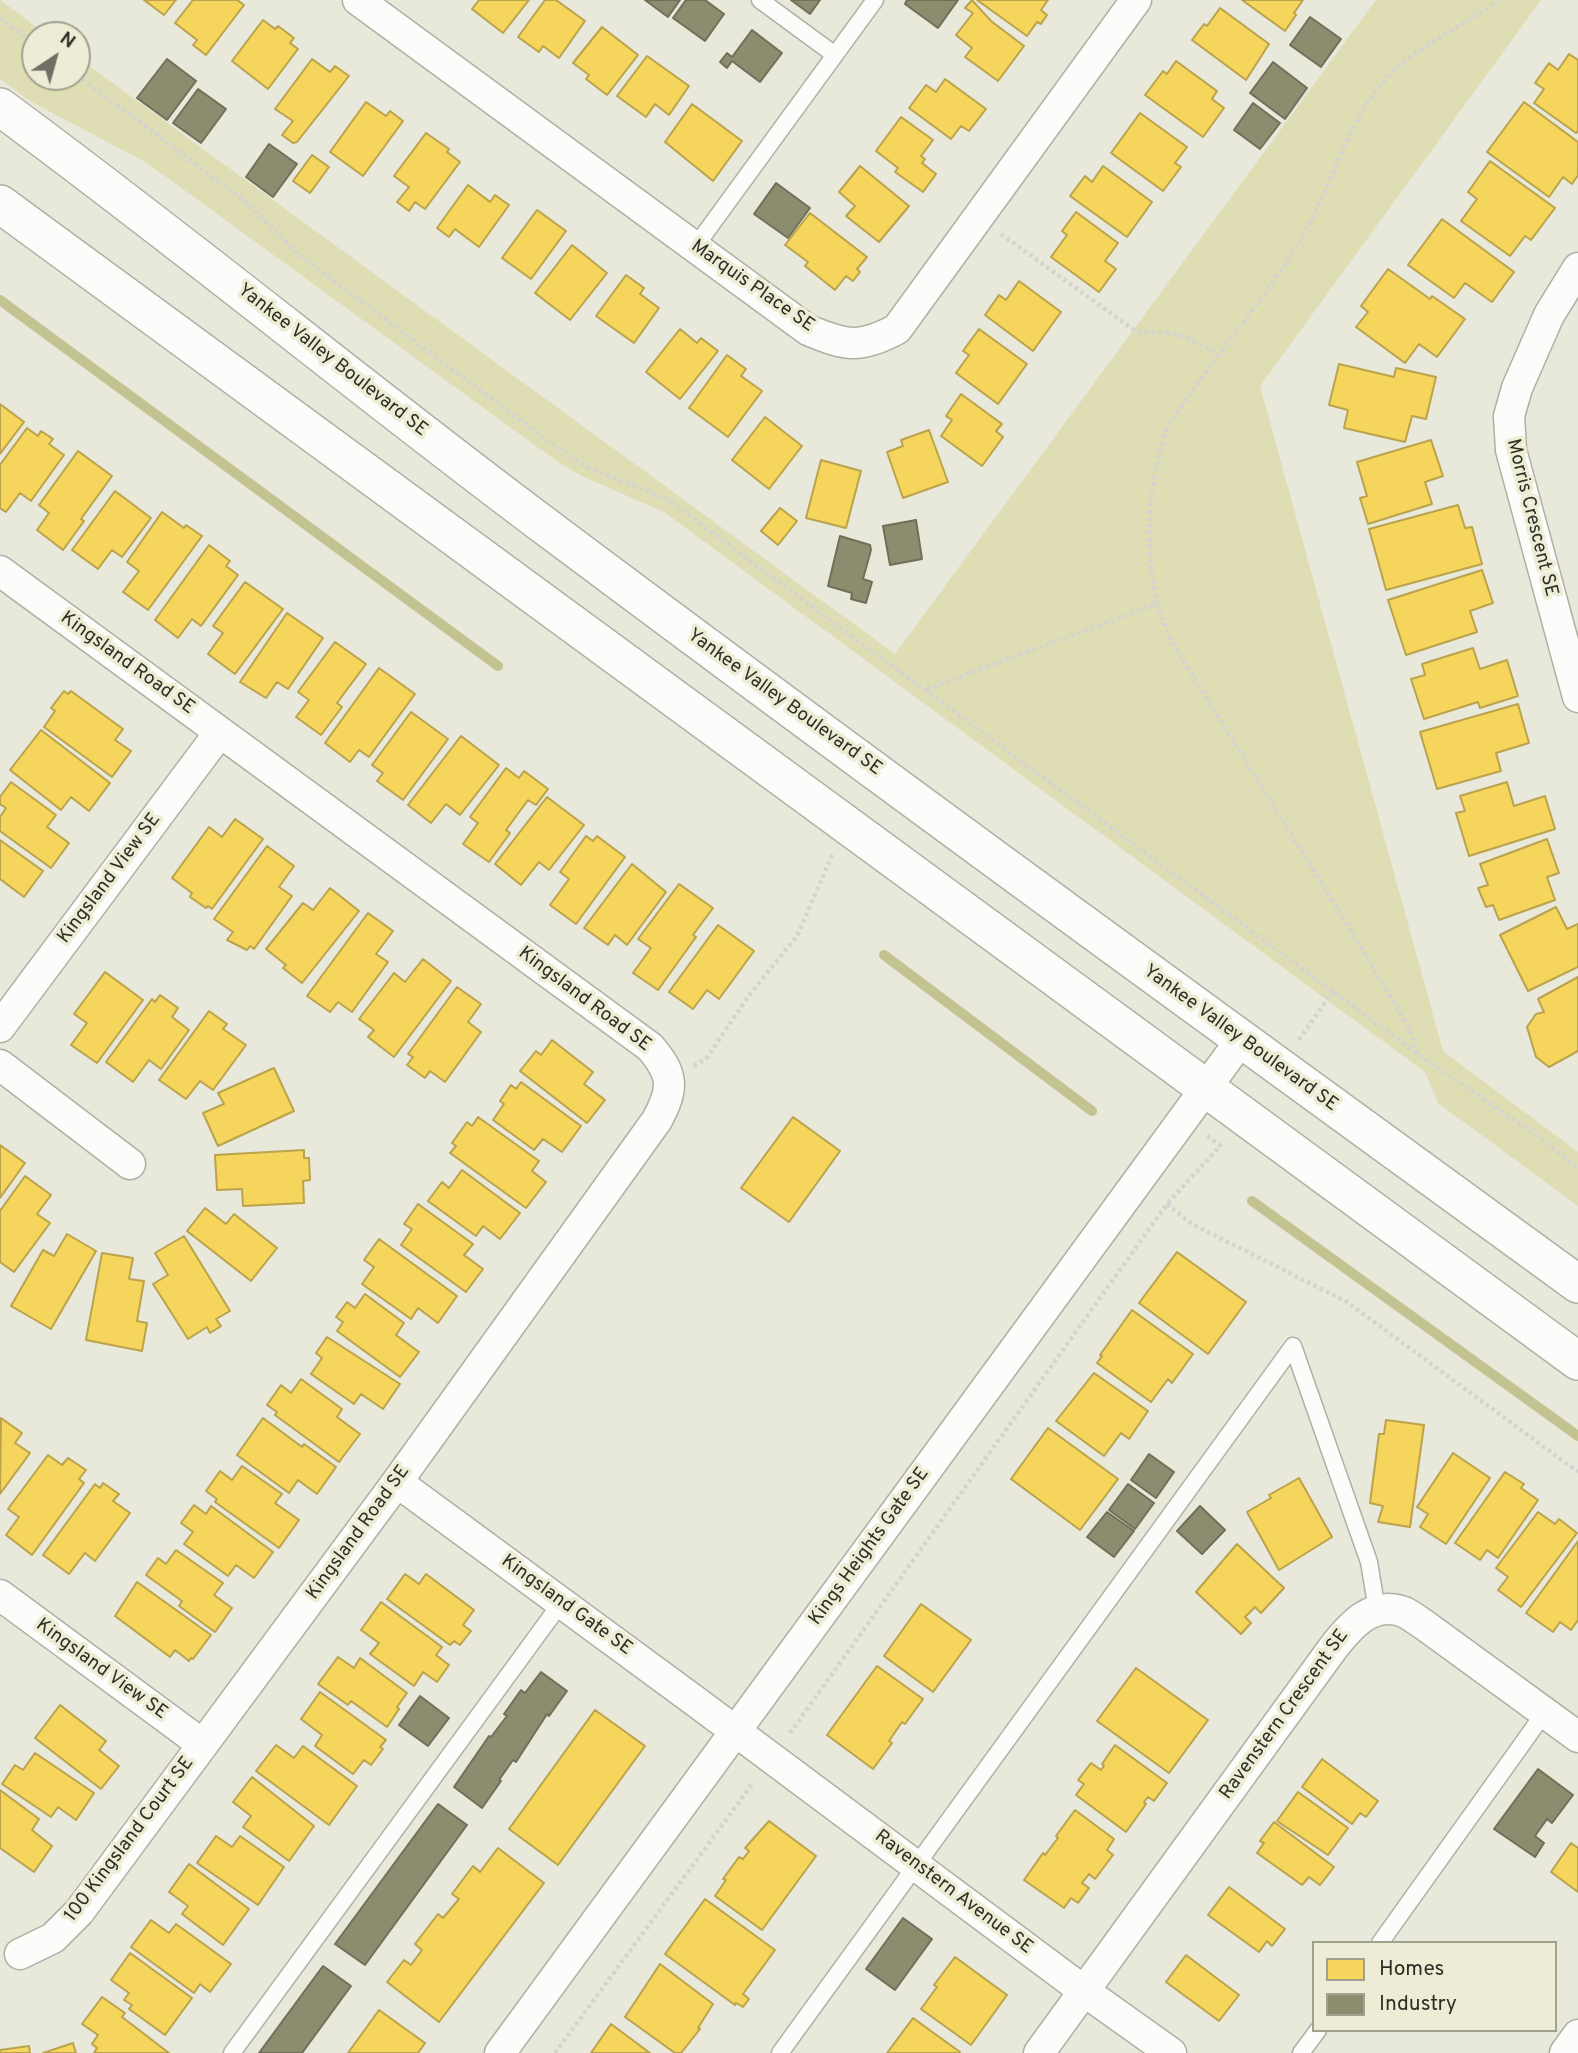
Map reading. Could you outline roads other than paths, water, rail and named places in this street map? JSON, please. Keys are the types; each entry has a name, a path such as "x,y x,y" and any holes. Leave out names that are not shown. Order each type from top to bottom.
{"street":[{"name":"Marquis Place SE","path":"358,0 808,330 832,340 854,344 874,341 897,329 1136,0"},
{"name":"Yankee Valley Boulevard SE","path":"0,107 103,183 553,533 1241,1040 1578,1284"},
{"path":"0,204 1578,1361"},
{"name":"Morris Crescent SE","path":"1578,268 1531,351 1509,416 1511,450 1578,697"},
{"name":"Kingsland Road SE","path":"0,571 650,1048 663,1062 669,1082 668,1099 657,1120 397,1482 202,1744"},
{"name":"Kingsland View SE","path":"0,1027 220,732"},
{"name":"Kings Heights Gate SE","path":"500,2053 1241,1040"},
{"path":"0,1065 130,1164"},
{"name":"Kingsland Gate SE","path":"397,1482 735,1731"},
{"name":"Kingsland View SE","path":"0,1595 202,1744"},
{"path":"1377,1610 1402,1611 1423,1624 1578,1737"},
{"name":"Ravenstern Crescent SE","path":"1039,2053 1333,1648 1354,1622 1377,1610"},
{"name":"Ravenstern Avenue SE","path":"735,1731 1171,2053"},
{"name":"100 Kingsland Court SE","path":"20,1954 53,1938 79,1912 202,1744"},
{"path":"1565,2053 1578,2035"}],"lane":[{"path":"760,0 835,55"},
{"path":"695,247 875,0"},
{"path":"779,2053 1293,1346 1372,1572 1377,1610"},
{"path":"232,2053 561,1603"},
{"path":"1381,1941 1545,1712"},
{"path":"1301,2053 1317,2032"}],"waterway":[{"path":"0,300 498,666"},
{"path":"884,955 1092,1111"},
{"path":"1252,1201 1578,1436"}]}
